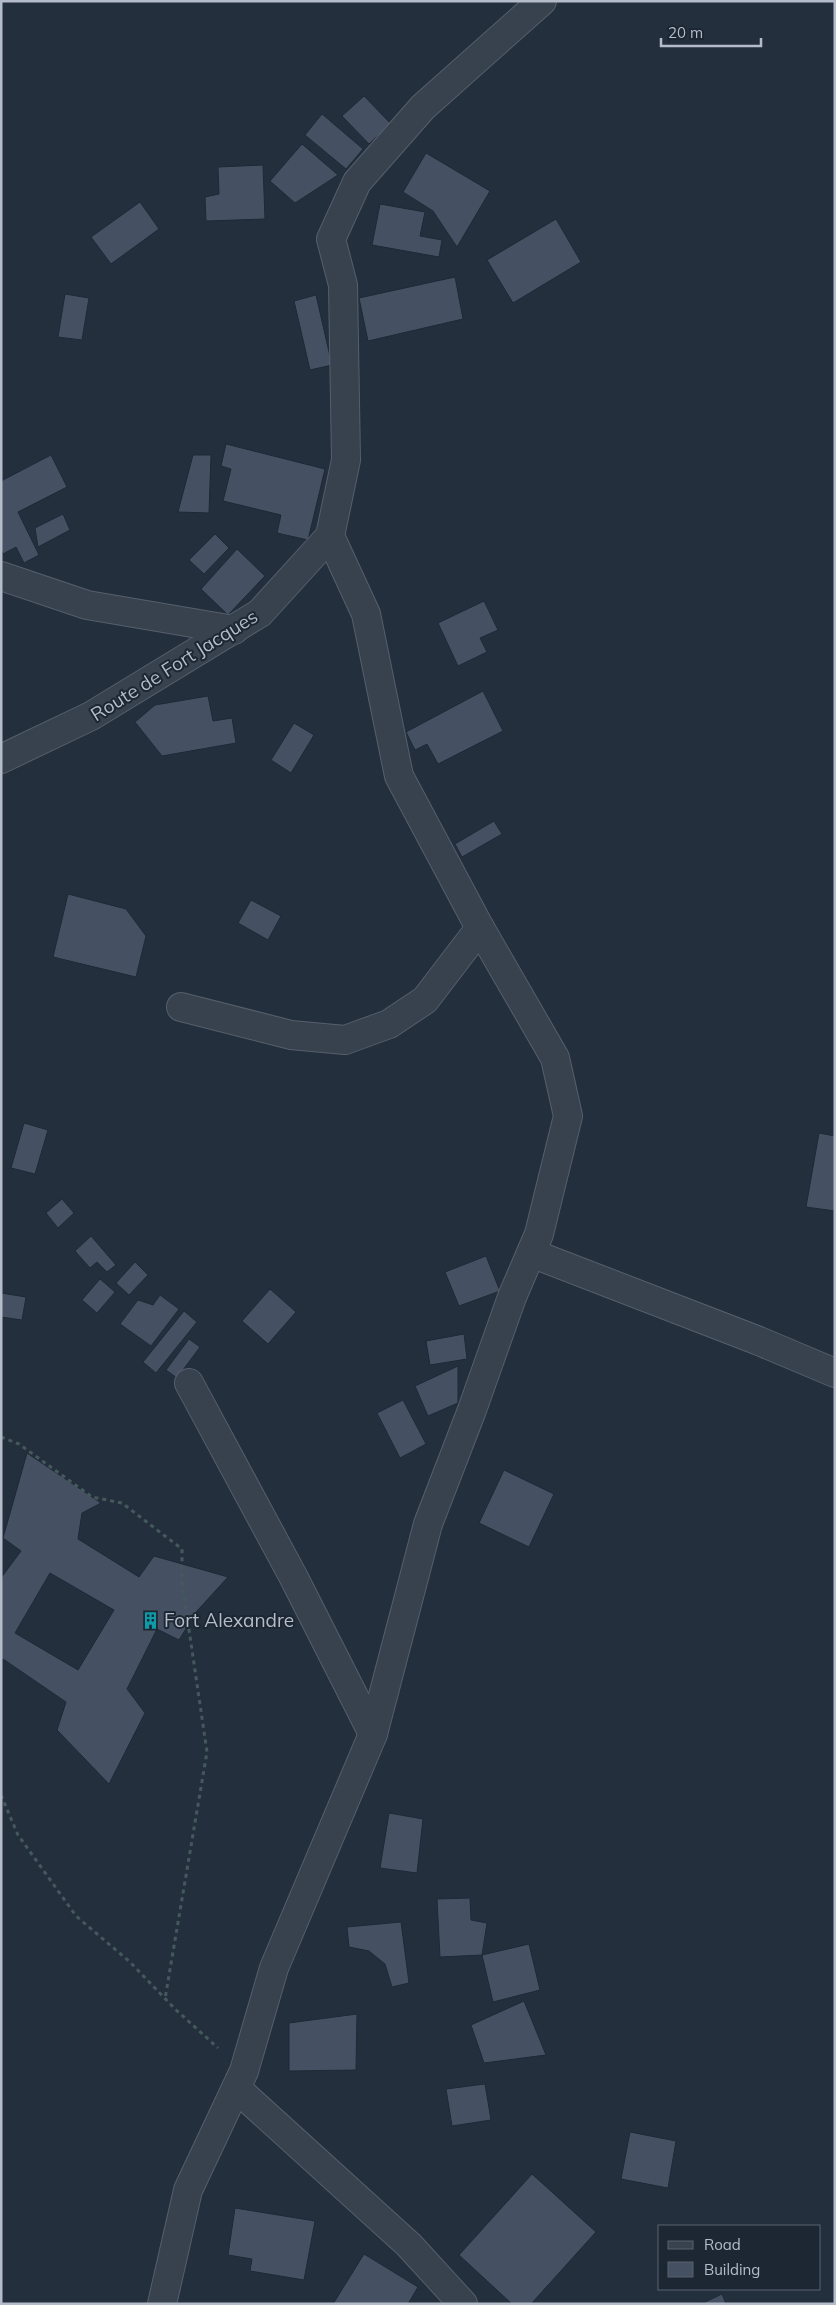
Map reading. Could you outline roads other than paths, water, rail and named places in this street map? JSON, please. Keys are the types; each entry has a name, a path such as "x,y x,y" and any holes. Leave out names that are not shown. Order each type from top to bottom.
{"street":[{"path":"162,2304 188,2190 240,2079 274,1968 374,1734 428,1524 472,1410 512,1297 538,1234 568,1116 554,1058 480,928 399,776 366,614 330,536 346,460 344,284 331,239 357,182 423,107 542,1"},
{"name":"Route de Fort Jacques","path":"1,759 92,716 260,613 330,536"},
{"path":"1,576 88,605 234,630"},
{"path":"182,1007 291,1035 345,1040 390,1024 425,1000 480,928"},
{"path":"531,1253 759,1341 835,1373"},
{"path":"189,1383 294,1578 374,1734"},
{"path":"240,2079 409,2245 463,2304"}],"place":[{"name":"Fort Alexandre","path":"150,1620"}]}
